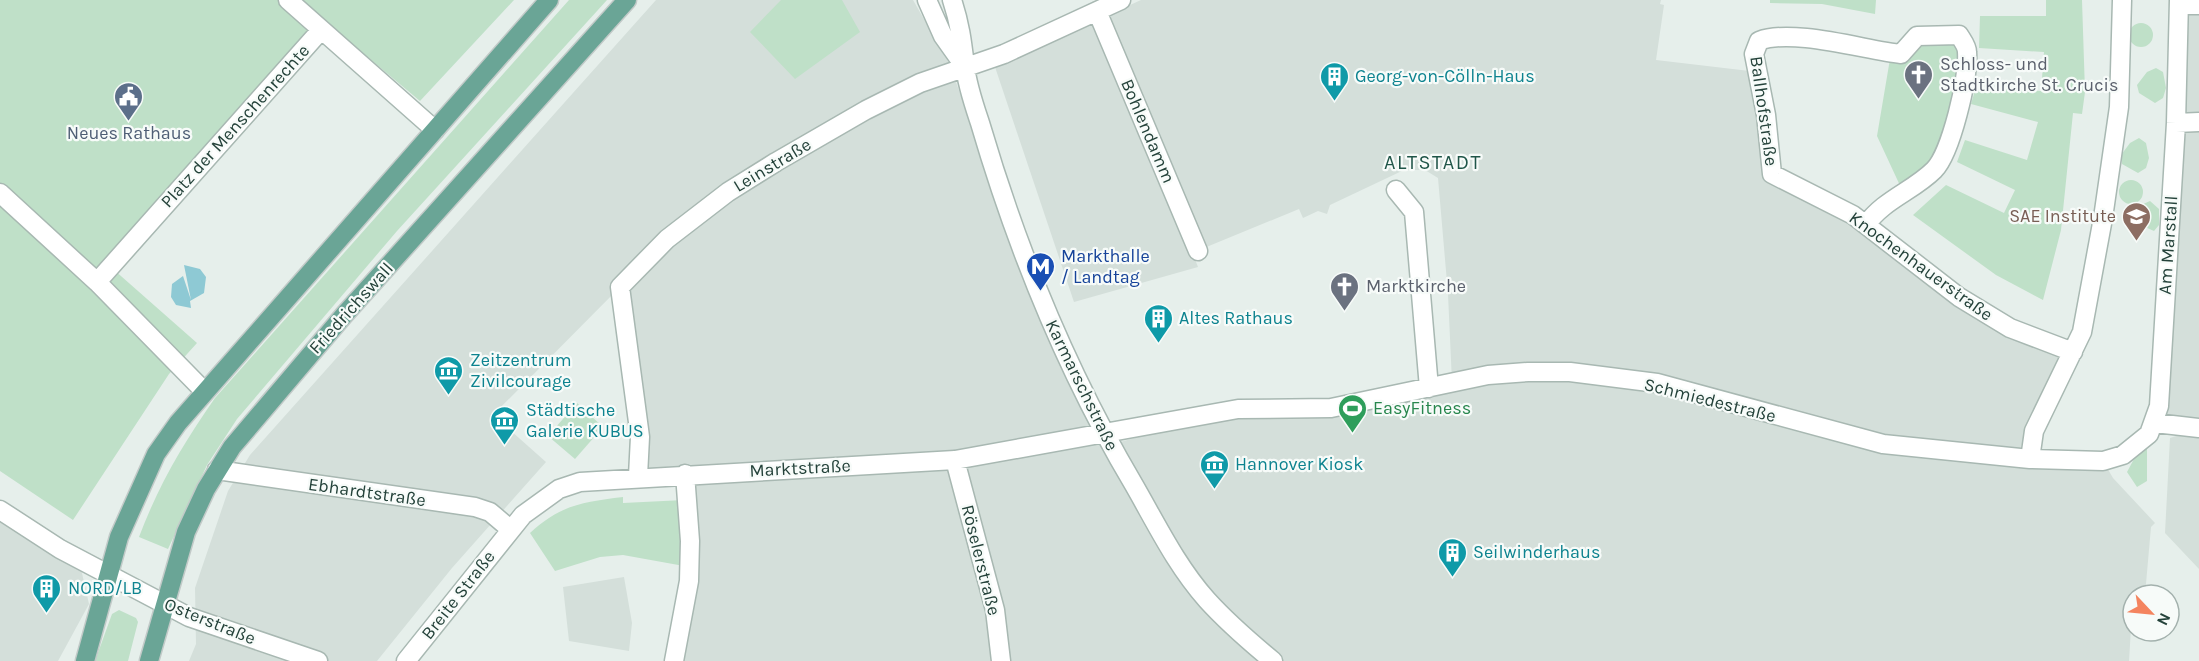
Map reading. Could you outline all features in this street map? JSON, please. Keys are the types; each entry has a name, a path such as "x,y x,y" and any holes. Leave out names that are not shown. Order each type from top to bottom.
{"main road":[{"path":"85,661 123,526 152,463 204,391 549,0"},
{"name":"Friedrichswall","path":"149,661 186,532 217,470 249,425 344,315 627,0"}],"street":[{"name":"Karmarschstraße","path":"927,0 943,36 965,67"},
{"name":"Karmarschstraße","path":"952,0 962,29 965,67 980,126 1051,326 1104,435 1172,553 1206,598 1243,636 1274,661"},
{"name":"Leinstraße","path":"638,476 640,437 620,287 667,239 728,192 866,111 920,83 1004,54 1121,0"},
{"path":"2030,459 2034,430 2073,352 2084,320 2103,218 2118,118 2122,0"},
{"path":"2179,3 2199,5"},
{"name":"Am Marstall","path":"2103,461 2124,455 2140,444 2155,423 2159,406 2176,123 2179,3"},
{"path":"294,6 321,30"},
{"name":"Bohlendamm","path":"1097,10 1198,252"},
{"name":"Platz der Menschenrechte","path":"97,282 321,30 435,130"},
{"name":"Ballhofstraße","path":"1772,174 1766,114 1755,62 1755,47 1766,39 1797,38 1902,54 1917,36 1959,35 1967,50 1965,84 1943,158 1933,171 1874,213 1866,225"},
{"path":"2176,123 2199,122"},
{"name":"Knochenhauerstraße","path":"1772,174 1844,210 1959,297 2010,328 2073,352"},
{"path":"1396,190 1414,212 1429,388"},
{"path":"0,193 97,282 204,391"},
{"name":"Schmiedestraße","path":"1104,435 1238,409 1331,408 1488,375 1570,372 1657,383 1883,444 2030,459 2103,461"},
{"path":"2155,423 2199,428"},
{"name":"Marktstraße","path":"510,529 538,502 559,489 580,482 638,476 955,460 1104,435"},
{"name":"Röselerstraße","path":"955,460 995,610 1000,661"},
{"name":"Ebhardtstraße","path":"217,470 475,507 490,512 510,529"},
{"path":"674,661 689,581 690,541 685,474"},
{"name":"Osterstraße","path":"0,510 25,529 166,605 204,622 318,661"},
{"name":"Breite Straße","path":"406,661 510,529"}],"shaded area":[{"path":"656,0 913,0 949,63 1045,327 1073,393 1106,446 1238,409 1307,409 1452,382 1448,294 1438,178 1425,170 1404,170 1330,205 1327,214 1318,211 1303,218 1299,209 1204,248 1193,254 1198,267 1074,302 995,67 1141,0 1661,0 1660,4 1664,5 1656,60 1758,72 1770,161 1959,297 2073,352 2055,373 2019,451 2103,461 2113,478 2155,523 2151,527 2146,583 2121,583 2121,643 2130,643 2129,661 678,661 688,473 643,475 619,288 493,415 546,462 452,568 377,661 189,661 196,644 195,588 228,491 250,455"},
{"path":"2179,0 2199,0 2199,569 2165,533 2170,438 2176,436 2155,423"},
{"path":"0,510 79,560 89,604 58,661 0,661"},
{"path":"624,577 632,623 629,651 569,641 563,587"}],"green space":[{"path":"0,0 514,0 420,101 333,28 113,269 197,343 169,374 73,520 0,471"},
{"path":"569,0 607,0 397,231 237,419 207,465 168,549 139,537 173,465 215,398"},
{"path":"781,0 842,0 860,32 795,79 750,32"},
{"path":"1770,0 1876,0 1875,14 1822,4 1770,3"},
{"path":"2046,0 2082,0 2085,92 2082,114 2073,113 2061,230 2043,300 1996,275 1913,215 1946,185 2004,213 2015,190 1957,162 1965,140 2027,160 2038,122 1971,104 1976,87 2041,91 2044,52 1979,48 1980,16 2046,16"},
{"path":"2141,23 2146,24 2152,30 2152,40 2146,46 2141,47 2136,46 2130,40 2129,35 2130,30 2136,24"},
{"path":"1959,35 1967,50 1943,158 1903,192 1877,136 1891,53 1917,36"},
{"path":"2156,68 2163,72 2166,88 2163,98 2155,103 2139,93 2137,85 2147,72"},
{"path":"2139,138 2146,143 2149,158 2146,168 2138,173 2122,164 2121,155 2130,143"},
{"path":"2131,180 2140,183 2143,192 2140,201 2131,204 2122,201 2119,192 2122,183"},
{"path":"2150,201 2159,209 2159,225 2154,231 2145,227 2138,219 2141,205"},
{"path":"577,403 603,427 575,459 548,436"},
{"path":"2147,448 2147,481 2137,487 2127,472 2134,459"},
{"path":"623,497 623,503 684,500 684,566 623,555 600,557 555,571 530,533 552,516 573,506"},
{"path":"119,610 136,618 138,622 128,661 95,661 112,614"}],"water":[{"path":"184,265 200,269 206,277 204,293 190,301 191,308 176,305 171,297 172,284 183,276 191,300"}],"place":[{"name":"Schloss- und Stadtkirche St. Crucis","path":"1919,100"},
{"name":"Georg-von-Cölln-Haus","path":"1334,102"},
{"name":"Neues Rathaus","path":"129,122"},
{"name":"SAE Institute","path":"2137,242"},
{"name":"Markthalle / Landtag","path":"1040,292"},
{"name":"Marktkirche","path":"1345,312"},
{"name":"Altes Rathaus","path":"1158,344"},
{"name":"Zeitzentrum Zivilcourage","path":"449,396"},
{"name":"EasyFitness","path":"1352,434"},
{"name":"Städtische Galerie KUBUS","path":"505,446"},
{"name":"Hannover Kiosk","path":"1214,490"},
{"name":"Seilwinderhaus","path":"1452,578"},
{"name":"NORD/LB","path":"47,614"}],"district":[{"name":"ALTSTADT","path":"1433,162"}]}
